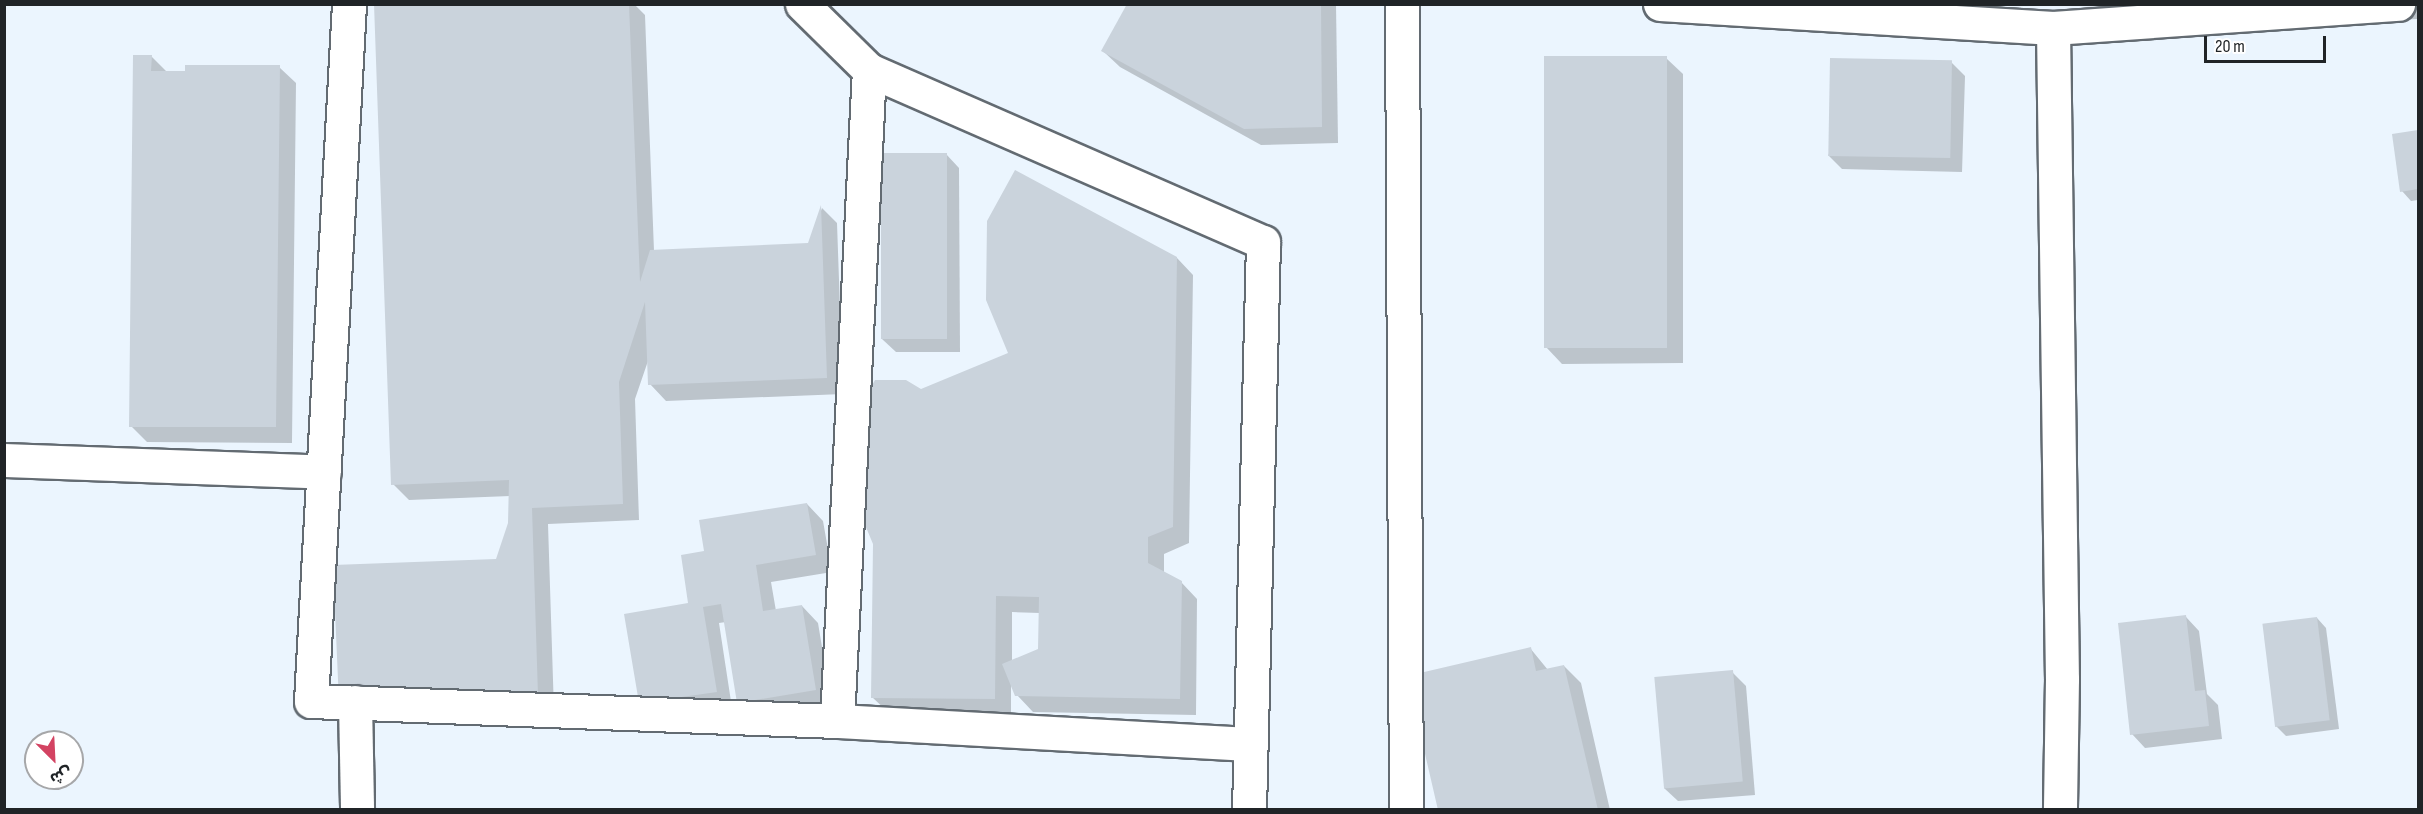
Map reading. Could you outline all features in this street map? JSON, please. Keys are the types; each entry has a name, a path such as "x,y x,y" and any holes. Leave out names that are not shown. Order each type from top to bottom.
{"street":[{"path":"349,4 311,701 837,721 1250,744"},
{"path":"802,4 869,70 1263,242 1249,810"},
{"path":"1402,4 1406,810"},
{"path":"1660,4 2053,28 2398,4"},
{"path":"2053,28 2062,679 2060,810"},
{"path":"837,721 869,70"},
{"path":"4,460 324,472"},
{"path":"355,702 357,810"}],"building":[{"path":"374,4 629,4 640,282 650,250 808,243 821,205 827,378 648,385 645,302 619,382 623,504 532,508 538,695 339,703 333,565 496,559 508,523 509,480 391,485"},
{"path":"1127,4 1321,4 1322,127 1244,129 1101,51"},
{"path":"133,55 152,55 151,71 185,71 185,65 280,65 276,427 129,427"},
{"path":"1544,56 1667,56 1667,348 1544,348"},
{"path":"1830,58 1952,60 1950,158 1828,156"},
{"path":"2418,130 2418,189 2400,192 2392,134"},
{"path":"881,153 947,153 947,339 881,339"},
{"path":"1015,170 1177,257 1173,527 1148,537 1148,563 1182,581 1180,699 1015,696 1002,664 1038,649 1039,597 996,596 995,699 871,698 873,544 863,520 853,420 875,380 906,380 921,389 1008,353 986,300 987,221"},
{"path":"807,503 816,555 756,565 763,611 802,605 816,690 737,703 721,604 703,607 717,692 639,703 624,614 688,603 681,555 704,551 699,520"},
{"path":"2186,615 2195,691 2205,690 2209,726 2130,735 2118,623"},
{"path":"2317,617 2330,720 2275,727 2262,624"},
{"path":"1531,647 1536,671 1564,665 1598,810 1438,810 1407,676"},
{"path":"1733,670 1743,782 1664,788 1654,677"}]}
